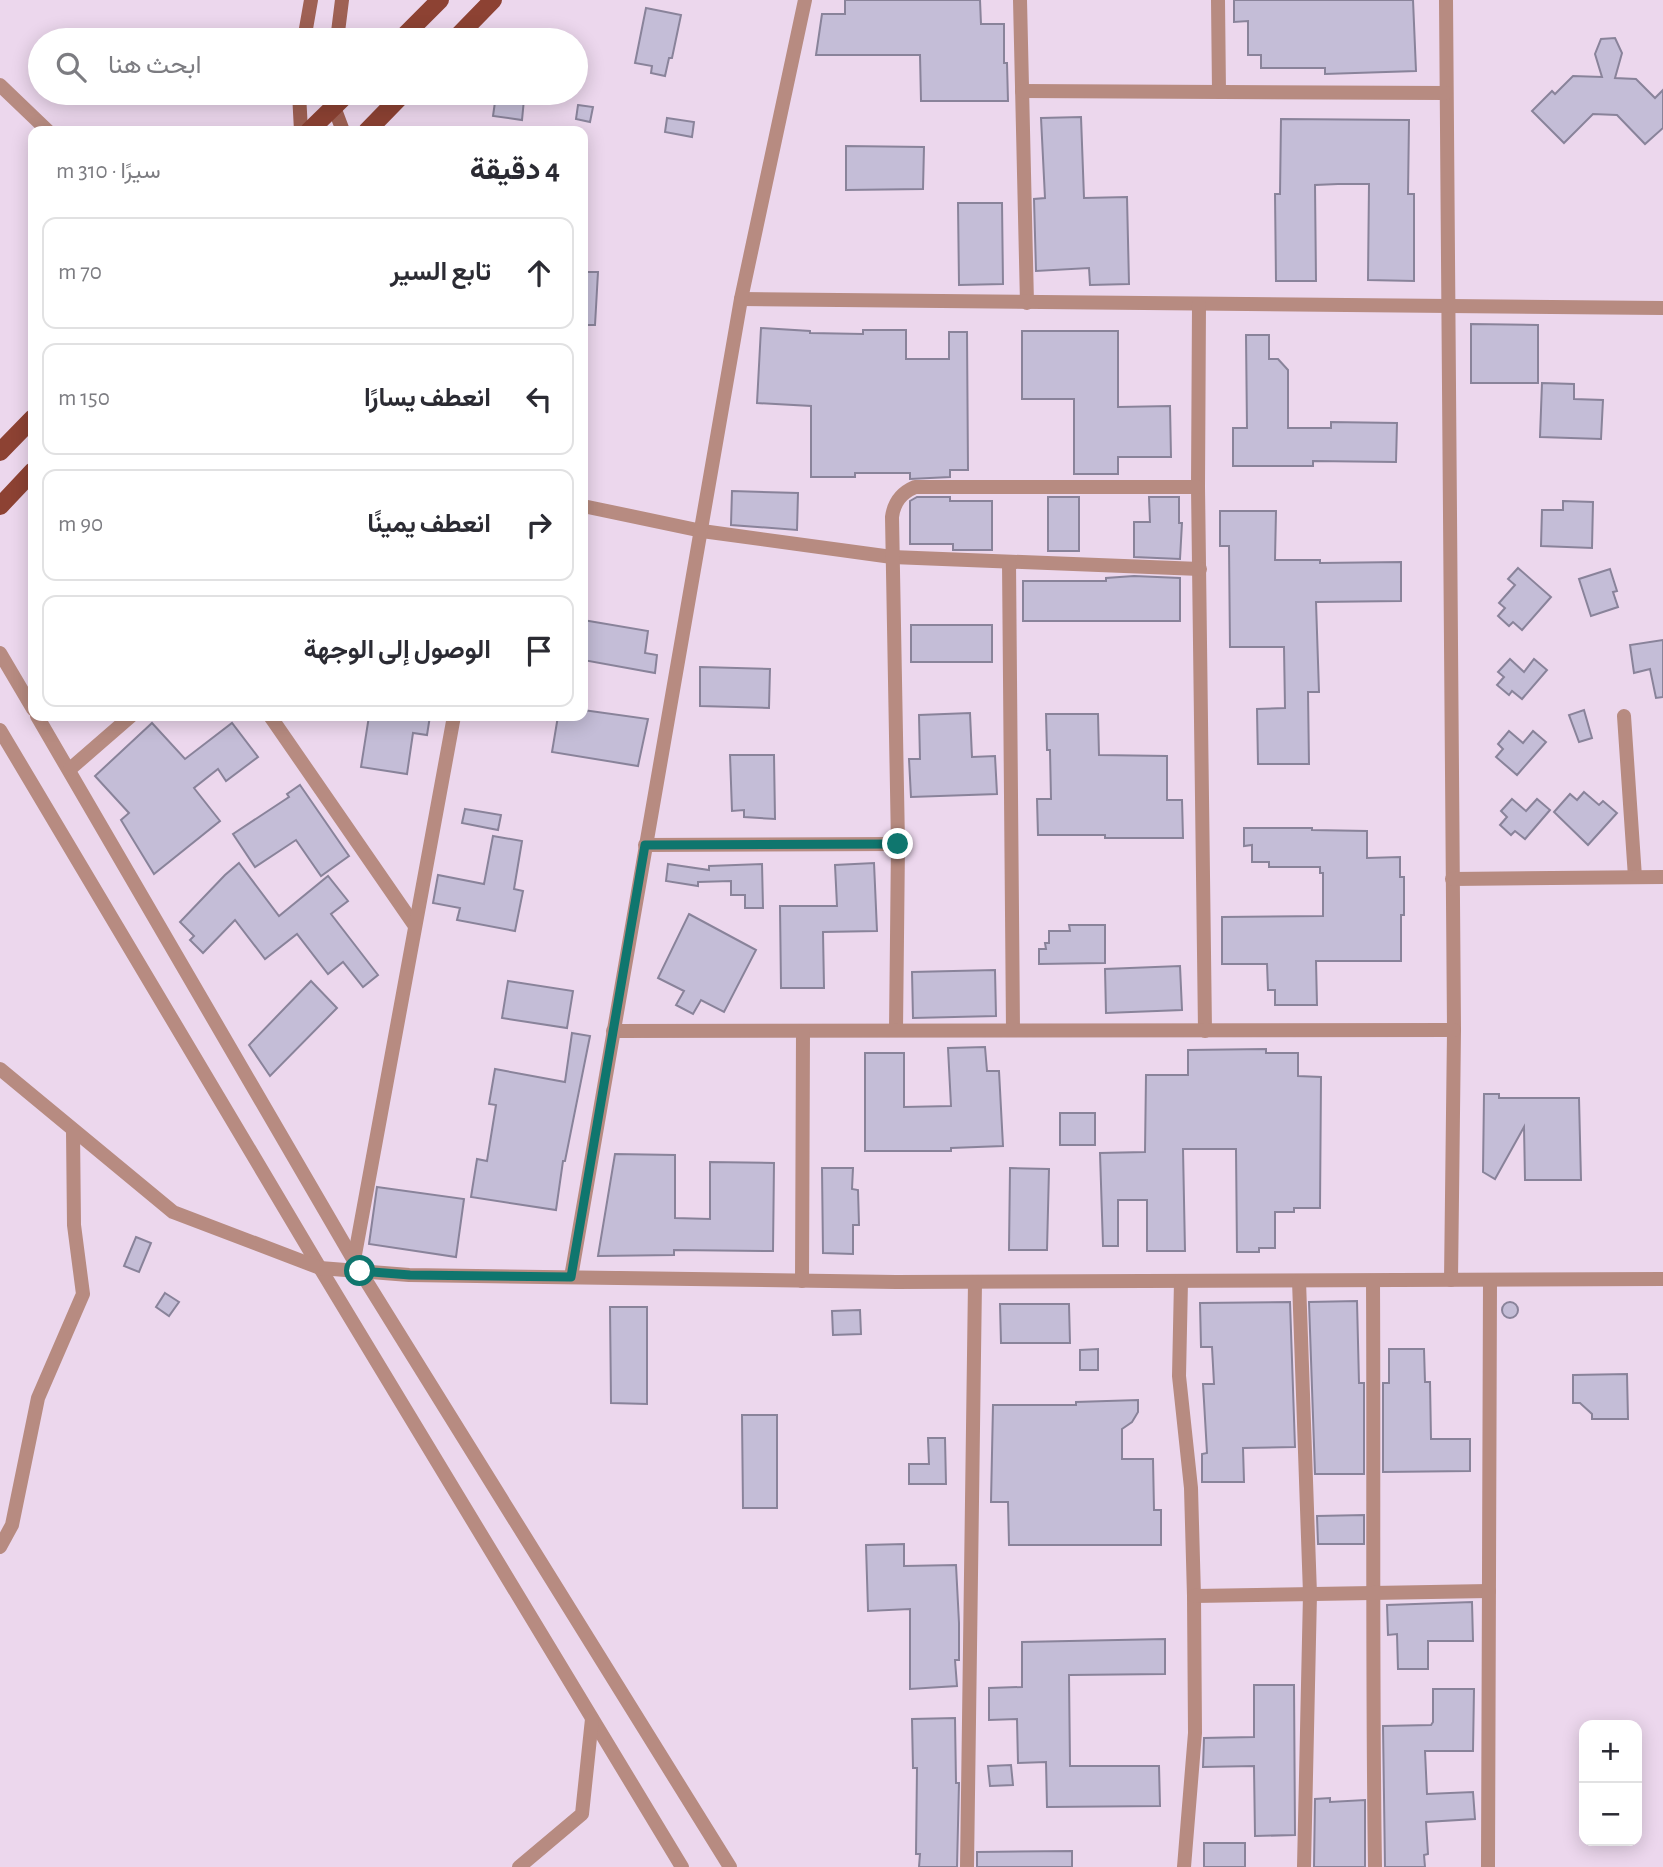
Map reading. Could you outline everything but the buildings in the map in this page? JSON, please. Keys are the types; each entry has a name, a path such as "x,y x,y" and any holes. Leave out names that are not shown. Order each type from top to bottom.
{"main road":[{"path":"412,28 440,0"},
{"path":"466,28 493,0"},
{"path":"313,126 330,105"},
{"path":"372,126 392,105"},
{"path":"0,452 28,423"},
{"path":"0,506 28,476"}],"street":[{"path":"306,28 311,0"},
{"path":"338,28 342,0"},
{"path":"571,1277 741,299 805,0"},
{"path":"1020,0 1027,303"},
{"path":"1218,0 1219,92"},
{"path":"1446,0 1454,1030 1451,1280"},
{"path":"0,85 43,126"},
{"path":"1022,91 1446,93"},
{"path":"299,105 300,126"},
{"path":"335,105 342,126"},
{"path":"741,299 1663,308"},
{"path":"1199,304 1198,487 1205,1031"},
{"path":"896,1030 898,844 892,557 893,509 900,496 915,487 1198,487"},
{"path":"588,507 702,531 892,557 1200,569"},
{"path":"1009,562 1013,1030"},
{"path":"0,653 28,701"},
{"path":"1624,716 1635,877"},
{"path":"40,721 357,1265 730,1867"},
{"path":"70,769 125,721"},
{"path":"273,721 415,926"},
{"path":"357,1265 453,721"},
{"path":"0,730 320,1268 682,1867"},
{"path":"645,845 898,844"},
{"path":"1452,879 1663,877"},
{"path":"613,1031 1454,1030"},
{"path":"802,1281 803,1031"},
{"path":"0,1069 173,1212 320,1268 357,1265 410,1275 802,1281 1663,1279"},
{"path":"0,1547 12,1525 38,1398 83,1294 74,1225 73,1131"},
{"path":"1488,1867 1490,1280"},
{"path":"1181,1281 1179,1376 1191,1488 1195,1733 1184,1867"},
{"path":"1299,1281 1310,1594 1304,1867"},
{"path":"1373,1281 1375,1593 1372,1710 1375,1867"},
{"path":"967,1867 975,1282"},
{"path":"1194,1596 1489,1591"},
{"path":"519,1867 582,1814 592,1718"}],"route":[{"path":"360,1271 410,1275 571,1277 645,845 898,844"}]}
